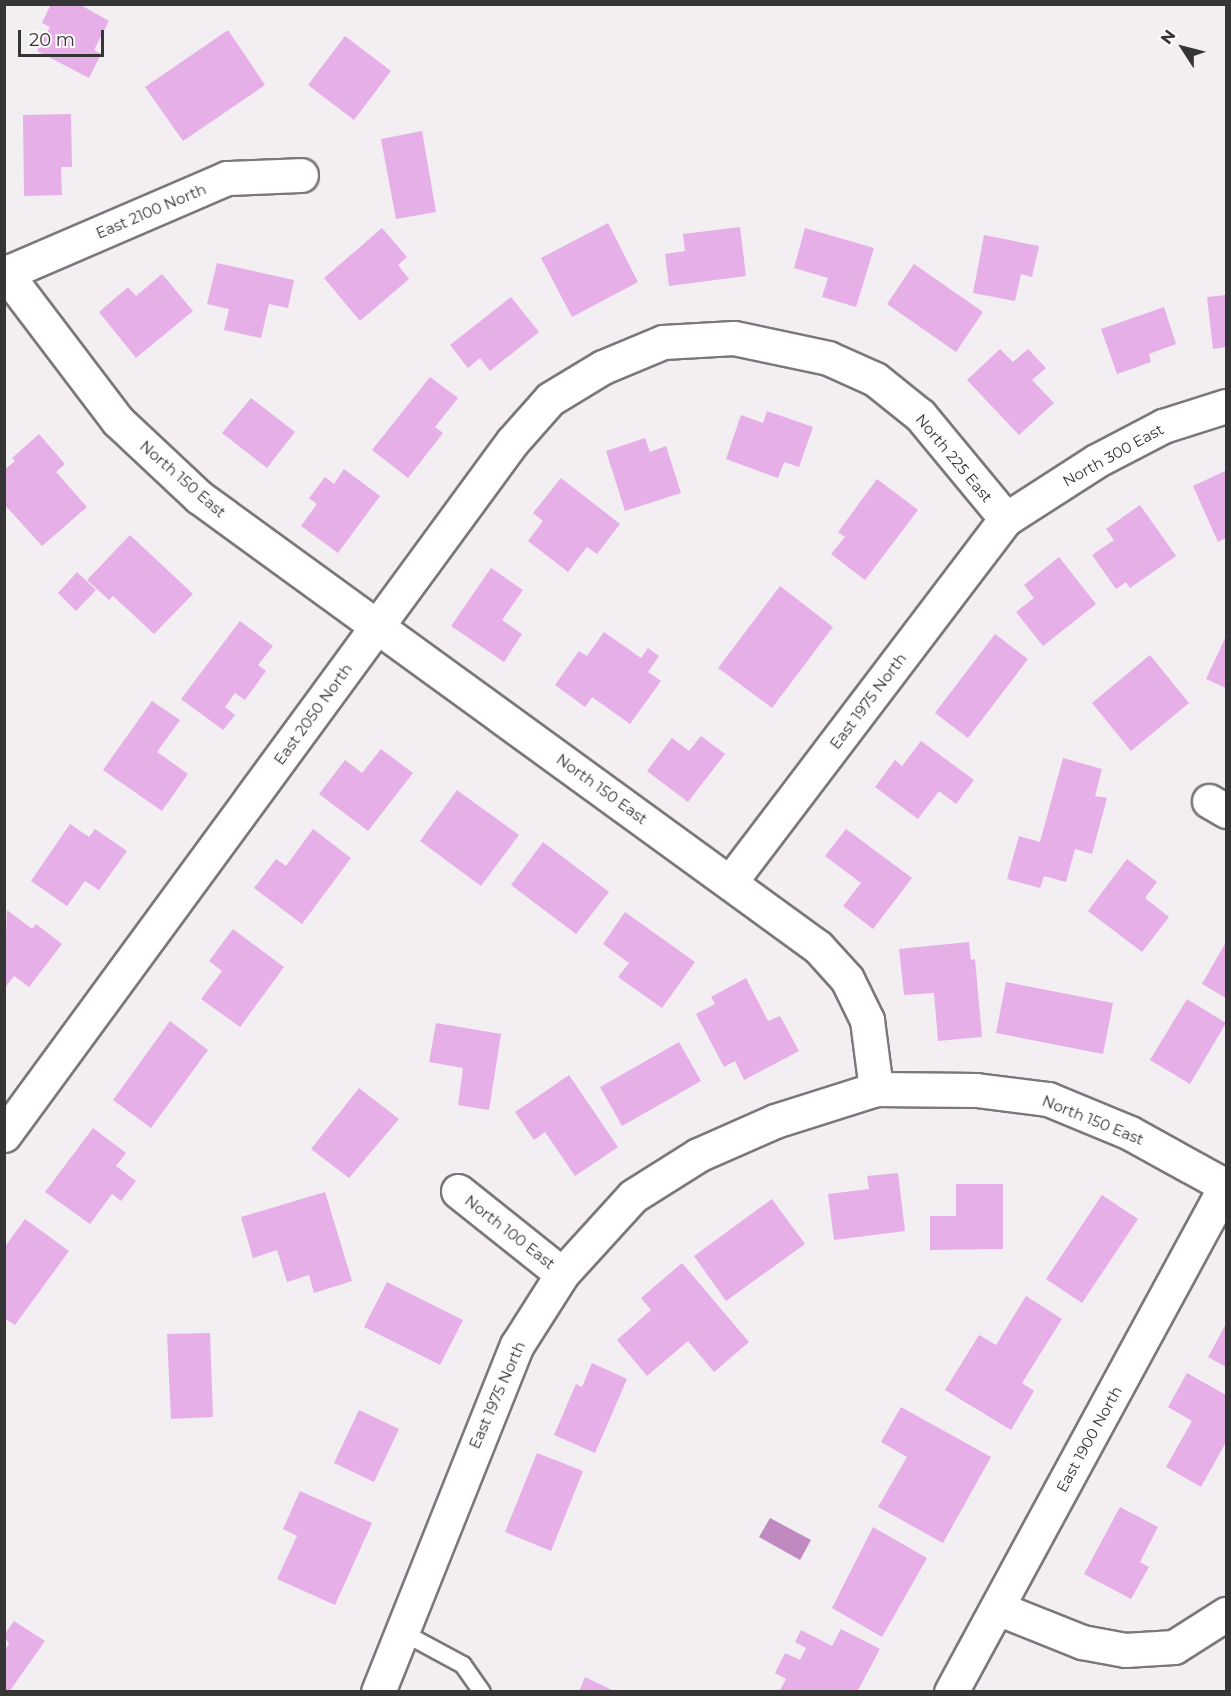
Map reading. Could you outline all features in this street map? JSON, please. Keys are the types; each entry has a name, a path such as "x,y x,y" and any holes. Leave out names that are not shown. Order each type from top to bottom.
{"street":[{"name":"East 2100 North","path":"5,273 227,178 301,175"},
{"name":"North 150 East","path":"5,273 118,421 199,497 818,947 847,979 867,1020 876,1089 976,1090 1048,1099 1130,1133 1226,1186"},
{"name":"North 225 East","path":"663,342 734,338 777,345 828,358 875,379 920,415 1006,519"},
{"name":"East 2050 North","path":"4,1135 512,442 550,399 603,367 663,342"},
{"name":"North 300 East","path":"1006,519 1096,460 1163,426 1227,406"},
{"name":"East 1975 North","path":"730,882 1006,519"},
{"name":"East 1975 North","path":"378,1692 517,1346 562,1274 633,1196 698,1155 775,1121 876,1089"},
{"name":"East 1900 North","path":"951,1692 1226,1186"},
{"name":"North 100 East","path":"458,1191 562,1274"},
{"path":"997,1608 1082,1642 1125,1650 1174,1647 1227,1614"}],"lane":[{"path":"402,1632 463,1665 482,1692"}],"shaded area":[{"path":"770,1518 811,1540 800,1560 759,1537"}],"building":[{"path":"51,4 79,4 109,21 94,50 101,54 89,78 37,51 50,27 42,23"},
{"path":"228,30 265,85 183,141 145,87"},
{"path":"345,36 391,71 354,120 308,85"},
{"path":"71,114 72,167 61,167 62,195 24,196 23,115"},
{"path":"422,131 436,212 396,219 381,139"},
{"path":"608,223 638,282 572,317 541,258"},
{"path":"740,227 746,276 669,286 665,254 685,251 683,234"},
{"path":"382,228 407,257 398,265 409,279 360,321 324,278"},
{"path":"805,228 874,248 856,307 822,297 828,278 794,268"},
{"path":"984,235 1039,246 1032,277 1021,274 1015,301 973,293"},
{"path":"217,263 294,280 288,308 269,304 261,338 224,330 229,309 207,304"},
{"path":"914,264 983,312 956,352 887,304"},
{"path":"162,274 193,311 136,358 99,312 128,287 136,296"},
{"path":"1226,295 1226,347 1213,349 1207,297"},
{"path":"511,297 539,332 490,371 480,358 468,368 450,345"},
{"path":"1164,307 1176,344 1149,354 1151,362 1117,374 1101,329"},
{"path":"1000,349 1013,362 1028,349 1046,368 1032,380 1054,403 1019,435 967,380"},
{"path":"430,377 458,398 435,427 443,433 408,478 372,450"},
{"path":"251,398 295,432 267,468 222,433"},
{"path":"767,411 813,427 799,467 784,462 778,478 726,459 741,415 763,423"},
{"path":"39,434 65,464 56,472 87,507 42,546 4,504 4,470 15,461 12,458"},
{"path":"645,438 650,452 666,446 681,493 625,511 606,451"},
{"path":"344,469 380,496 338,553 301,526 317,504 309,498 325,477 334,484"},
{"path":"1225,471 1226,538 1218,542 1193,486"},
{"path":"561,478 620,524 597,554 587,547 568,572 528,541 543,521 533,513"},
{"path":"877,479 918,510 865,580 831,554 845,537 838,532"},
{"path":"1140,505 1176,556 1130,588 1126,582 1116,589 1092,555 1114,540 1106,529"},
{"path":"130,535 193,594 154,634 113,596 109,600 87,580"},
{"path":"1059,557 1096,604 1043,646 1016,612 1034,598 1024,585"},
{"path":"491,568 523,590 502,620 522,634 504,662 451,626"},
{"path":"77,572 96,590 76,611 58,593"},
{"path":"780,586 833,627 772,708 718,668"},
{"path":"240,621 273,646 258,665 266,671 245,700 235,693 225,707 235,715 223,730 181,699"},
{"path":"604,632 641,658 648,648 659,656 648,672 661,681 630,724 592,697 585,707 555,685 579,651 587,656"},
{"path":"995,634 1028,659 968,738 935,713"},
{"path":"1226,636 1226,688 1206,679"},
{"path":"1150,655 1189,703 1131,751 1092,703"},
{"path":"152,701 180,720 157,752 188,774 162,811 103,770"},
{"path":"701,736 725,754 688,802 647,771 672,738 689,751"},
{"path":"921,741 974,780 956,804 939,791 918,819 875,787 895,760 902,766"},
{"path":"381,749 413,773 368,831 319,794 345,760 362,773"},
{"path":"1063,758 1102,769 1095,796 1107,798 1092,854 1075,849 1066,882 1044,876 1040,888 1007,879 1019,836 1040,842"},
{"path":"457,790 519,835 481,886 420,841"},
{"path":"70,824 89,837 95,829 127,851 99,890 85,881 67,906 31,881"},
{"path":"313,829 351,858 302,924 254,888 276,859 286,866"},
{"path":"846,829 912,878 873,929 843,906 861,883 825,856"},
{"path":"543,842 609,892 576,934 511,885"},
{"path":"1127,859 1157,882 1145,898 1169,917 1142,952 1088,911"},
{"path":"7,910 32,929 36,924 62,944 29,987 14,976 4,989"},
{"path":"625,912 695,962 662,1008 618,977 629,963 603,944"},
{"path":"233,929 284,967 240,1027 201,999 222,971 209,961"},
{"path":"969,942 971,960 975,959 982,1037 938,1041 934,993 904,995 899,949"},
{"path":"1226,942 1226,998 1202,984"},
{"path":"746,978 768,1021 780,1016 799,1051 744,1080 735,1061 724,1067 696,1014 715,1004 711,997"},
{"path":"1006,982 1113,1003 1103,1054 996,1033"},
{"path":"1187,999 1226,1023 1190,1084 1150,1060"},
{"path":"170,1021 208,1050 151,1128 113,1100"},
{"path":"436,1023 501,1034 489,1110 458,1105 463,1068 429,1062"},
{"path":"679,1042 701,1081 622,1126 600,1087"},
{"path":"569,1075 618,1147 575,1176 545,1132 534,1140 515,1112"},
{"path":"359,1088 399,1119 349,1178 311,1149"},
{"path":"93,1128 126,1153 116,1166 136,1181 121,1201 112,1194 90,1224 45,1192"},
{"path":"898,1173 905,1231 834,1240 828,1194 869,1189 867,1176"},
{"path":"956,1184 1003,1184 1003,1249 930,1250 930,1216 956,1216"},
{"path":"325,1192 352,1281 314,1293 309,1275 287,1282 277,1250 253,1258 241,1217"},
{"path":"1102,1195 1138,1219 1082,1303 1046,1279"},
{"path":"772,1199 805,1244 726,1301 694,1256"},
{"path":"25,1219 69,1251 15,1325 4,1318 4,1248"},
{"path":"682,1263 749,1342 714,1372 688,1341 647,1376 617,1340 651,1310 641,1298"},
{"path":"387,1282 463,1320 440,1365 364,1327"},
{"path":"1026,1296 1062,1319 1022,1383 1034,1391 1011,1430 945,1390 979,1335 996,1345"},
{"path":"1226,1324 1226,1367 1208,1357"},
{"path":"210,1333 213,1417 171,1419 167,1334"},
{"path":"592,1363 627,1379 595,1453 554,1435 576,1384 582,1387"},
{"path":"1187,1373 1226,1395 1226,1442 1201,1487 1166,1467 1192,1421 1168,1407"},
{"path":"901,1407 991,1457 943,1543 878,1507 907,1457 881,1442"},
{"path":"359,1410 399,1429 374,1482 334,1463"},
{"path":"537,1453 583,1471 551,1551 505,1532"},
{"path":"300,1491 372,1523 335,1605 277,1579 297,1536 283,1529"},
{"path":"1120,1507 1158,1527 1140,1562 1149,1567 1131,1599 1084,1574"},
{"path":"873,1527 927,1558 882,1637 832,1608"},
{"path":"14,1621 45,1641 9,1692 4,1689 4,1651 9,1644 4,1635"},
{"path":"841,1629 880,1649 857,1692 779,1692 786,1679 775,1673 785,1653 800,1660 806,1648 795,1642 801,1630 832,1646"},
{"path":"585,1677 616,1692 579,1692"}]}
